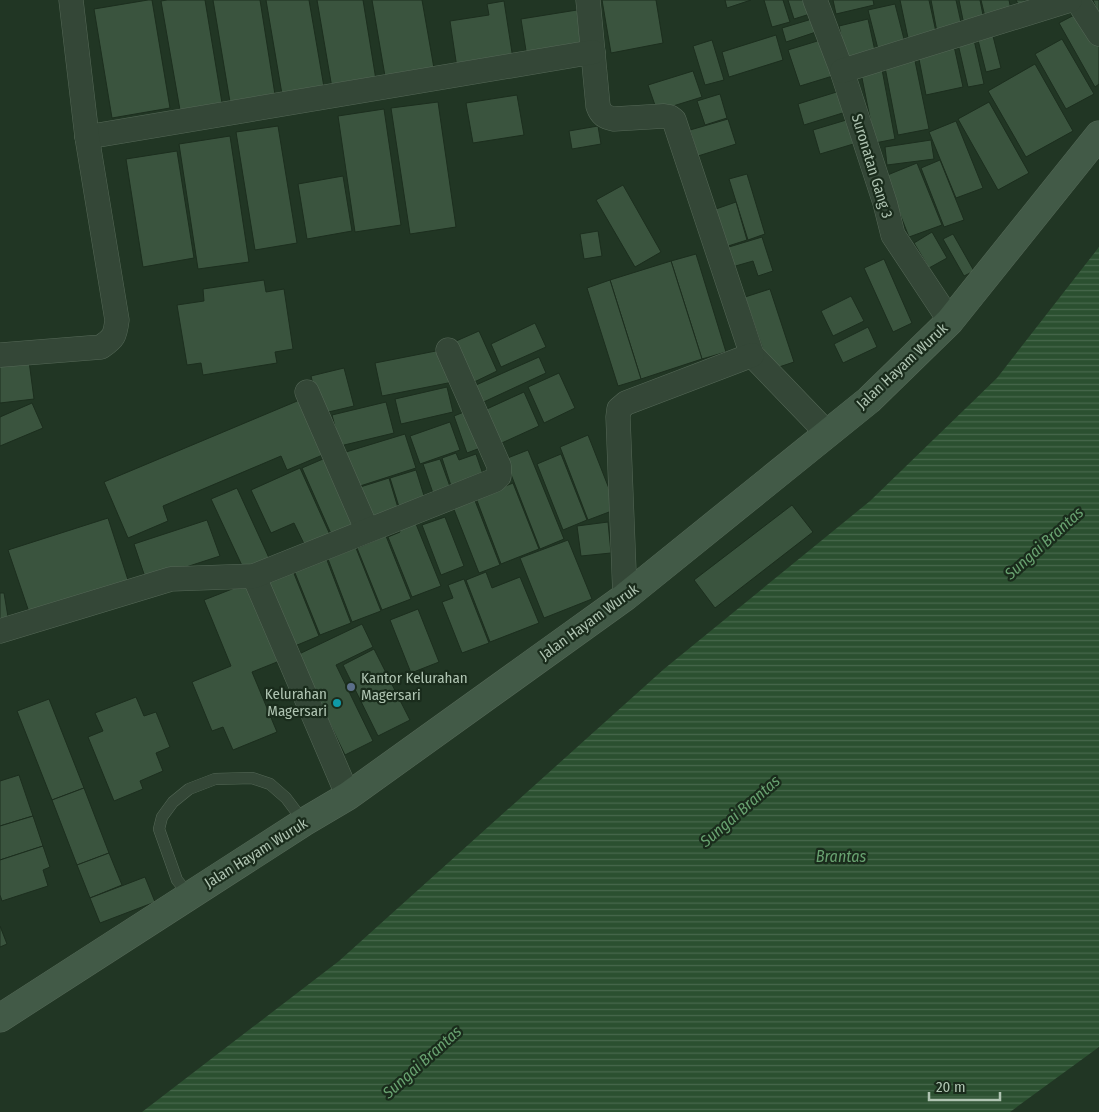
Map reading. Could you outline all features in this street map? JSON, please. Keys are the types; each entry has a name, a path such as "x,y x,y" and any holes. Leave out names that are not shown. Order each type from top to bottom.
{"main road":[{"name":"Jalan Hayam Wuruk","path":"0,1018 189,895 348,796 625,598 869,400 950,321 1099,135"}],"street":[{"path":"588,0 598,106 601,113 606,117 614,119 664,116 674,120 752,355 828,433"},
{"name":"Suronatan Gang 3","path":"814,0 842,71 885,203 893,235 950,321"},
{"path":"842,71 1070,0"},
{"path":"1077,0 1099,34"},
{"path":"0,356 101,347 112,340 116,333 117,320 87,137 78,1"},
{"path":"87,137 593,52"},
{"path":"0,631 170,579 254,576 495,480 499,476 499,466 448,350"},
{"path":"625,598 619,409 626,403 752,355"},
{"path":"307,392 367,530"},
{"path":"254,576 348,796"}],"lane":[{"path":"189,895 178,880 158,829 162,817 173,802 188,789 215,779 252,778 270,784 286,798 304,822"}],"water":[{"name":"Brantas","path":"1099,247 1099,1047 1010,1112 142,1112 339,961 664,669 870,501 997,378"}],"building":[{"path":"152,0 170,108 112,118 94,9"},
{"path":"205,0 222,103 180,110 161,1"},
{"path":"213,0 260,0 276,101 231,108"},
{"path":"266,0 309,0 325,93 283,100"},
{"path":"317,0 363,0 377,86 333,94"},
{"path":"372,0 422,0 435,74 386,82"},
{"path":"602,0 656,0 663,43 611,53"},
{"path":"725,0 751,0 727,8"},
{"path":"764,0 783,0 790,22 772,27"},
{"path":"788,0 805,0 810,14 794,19"},
{"path":"833,0 873,0 874,5 836,14"},
{"path":"900,0 929,0 936,32 908,38"},
{"path":"931,0 956,0 962,27 937,32"},
{"path":"959,0 980,0 984,20 964,25"},
{"path":"981,0 1009,0 1012,15 986,21"},
{"path":"1016,0 1040,0 1020,8"},
{"path":"1093,0 1099,0 1099,15"},
{"path":"504,1 513,59 457,68 450,21 489,15 487,4"},
{"path":"895,4 905,43 878,49 868,10"},
{"path":"577,10 583,48 527,57 521,19"},
{"path":"1080,12 1099,46 1099,84 1095,87 1059,23"},
{"path":"812,19 816,32 786,42 782,28"},
{"path":"868,19 875,51 846,58 839,26"},
{"path":"992,32 1001,68 986,72 977,36"},
{"path":"776,35 783,60 729,77 722,52"},
{"path":"824,39 836,75 800,86 788,50"},
{"path":"1062,39 1094,94 1066,109 1035,54"},
{"path":"712,40 724,80 705,85 693,46"},
{"path":"974,40 984,84 968,87 958,44"},
{"path":"954,46 963,87 926,95 918,54"},
{"path":"914,56 929,129 898,135 884,62"},
{"path":"881,64 895,139 875,143 860,68"},
{"path":"1035,64 1073,131 1026,157 988,91"},
{"path":"693,71 702,97 657,111 648,85"},
{"path":"843,90 849,111 804,125 798,104"},
{"path":"720,94 727,118 705,125 697,101"},
{"path":"517,95 524,135 473,143 466,103"},
{"path":"438,102 456,227 410,234 391,108"},
{"path":"989,102 1029,173 998,190 958,119"},
{"path":"384,109 401,225 355,232 338,116"},
{"path":"853,118 860,142 820,154 813,130"},
{"path":"728,119 736,144 698,156 690,130"},
{"path":"956,121 983,188 956,198 929,132"},
{"path":"278,126 297,243 255,250 236,132"},
{"path":"598,126 601,144 572,149 569,131"},
{"path":"230,136 249,262 198,269 179,144"},
{"path":"931,140 934,159 887,165 885,147"},
{"path":"177,151 194,258 143,267 126,159"},
{"path":"940,160 964,220 944,227 921,168"},
{"path":"917,163 942,225 909,237 885,176"},
{"path":"747,174 765,234 748,240 729,179"},
{"path":"343,176 352,231 307,239 298,184"},
{"path":"623,185 661,252 635,267 596,200"},
{"path":"736,202 747,240 725,247 713,210"},
{"path":"598,231 602,256 584,259 580,234"},
{"path":"932,232 947,258 929,268 914,243"},
{"path":"953,234 974,271 964,276 943,239"},
{"path":"762,237 773,271 758,276 753,261 725,269 719,250"},
{"path":"696,254 726,352 702,359 671,261"},
{"path":"884,259 912,323 893,332 864,268"},
{"path":"671,261 702,359 641,379 610,280"},
{"path":"264,280 266,292 284,289 293,349 275,352 277,363 203,375 201,363 187,365 177,305 204,301 203,289"},
{"path":"610,280 641,379 618,386 587,288"},
{"path":"770,289 794,362 770,370 745,297"},
{"path":"851,296 864,321 833,336 821,311"},
{"path":"535,323 546,347 501,367 491,344"},
{"path":"868,327 877,347 843,363 834,344"},
{"path":"479,331 497,371 466,386 447,345"},
{"path":"446,349 453,382 382,396 375,363"},
{"path":"539,357 546,373 475,406 467,389"},
{"path":"29,361 34,399 0,403 0,365"},
{"path":"344,368 354,406 320,414 311,376"},
{"path":"559,373 575,408 544,423 528,387"},
{"path":"447,387 453,412 401,424 395,399"},
{"path":"524,392 539,426 493,447 478,413"},
{"path":"302,399 325,454 287,470 281,456 163,506 168,521 128,538 104,482"},
{"path":"386,402 394,433 340,446 332,415"},
{"path":"32,403 43,428 0,446 0,417"},
{"path":"469,410 483,447 467,453 454,416"},
{"path":"450,422 460,450 420,464 410,436"},
{"path":"405,434 416,468 357,487 346,452"},
{"path":"588,435 617,509 588,520 560,447"},
{"path":"528,450 564,539 540,549 505,459"},
{"path":"456,453 459,460 476,454 485,480 453,492 442,458"},
{"path":"561,454 587,520 563,530 537,464"},
{"path":"330,456 361,523 332,536 302,468"},
{"path":"440,459 452,492 435,499 423,464"},
{"path":"300,468 331,537 306,548 294,523 271,533 251,490"},
{"path":"416,470 426,502 400,510 390,478"},
{"path":"389,478 399,511 368,520 357,488"},
{"path":"513,483 539,549 501,564 476,498"},
{"path":"237,488 270,560 245,572 211,499"},
{"path":"474,498 500,565 479,573 453,507"},
{"path":"792,505 813,532 715,608 694,580"},
{"path":"445,517 464,566 441,575 422,525"},
{"path":"108,518 129,583 30,615 8,550"},
{"path":"414,519 441,586 412,597 388,537 400,532 397,525"},
{"path":"207,520 220,556 146,580 134,544"},
{"path":"608,522 611,553 581,556 577,526"},
{"path":"386,536 411,599 382,610 357,548"},
{"path":"568,540 592,599 544,618 520,558"},
{"path":"356,548 381,611 352,622 328,559"},
{"path":"325,555 351,623 320,635 293,568"},
{"path":"291,566 319,636 290,648 262,578"},
{"path":"486,572 492,588 520,577 539,623 490,642 466,580"},
{"path":"464,579 489,643 462,653 442,602 453,598 448,585"},
{"path":"250,582 282,660 252,672 277,732 233,750 223,727 212,731 192,682 231,666 204,600"},
{"path":"0,593 4,593 9,623 0,624"},
{"path":"418,609 439,662 411,673 390,620"},
{"name":"Kelurahan Magersari","path":"362,624 373,647 336,665 373,741 345,755 297,655"},
{"path":"374,649 410,720 378,736 343,665"},
{"path":"136,697 144,716 156,712 170,747 156,753 163,771 140,781 143,789 114,801 88,737 103,731 95,713"},
{"path":"49,699 84,788 52,800 17,711"},
{"path":"19,775 33,816 0,826 0,781"},
{"path":"84,788 109,853 77,865 52,800"},
{"path":"33,816 43,846 0,860 0,826"},
{"path":"43,846 50,867 43,870 48,886 2,901 0,895 0,860"},
{"path":"109,853 122,885 90,898 77,865"},
{"path":"145,877 155,902 100,923 90,898"},
{"path":"0,926 7,944 0,947"}],"place":[{"name":"Kantor Kelurahan Magersari","path":"351,687"},
{"name":"Kelurahan Magersari","path":"337,703"}],"water label":[{"name":"Sungai Brantas","path":"1044,543"},
{"name":"Sungai Brantas","path":"740,811"},
{"name":"Sungai Brantas","path":"422,1062"}]}
